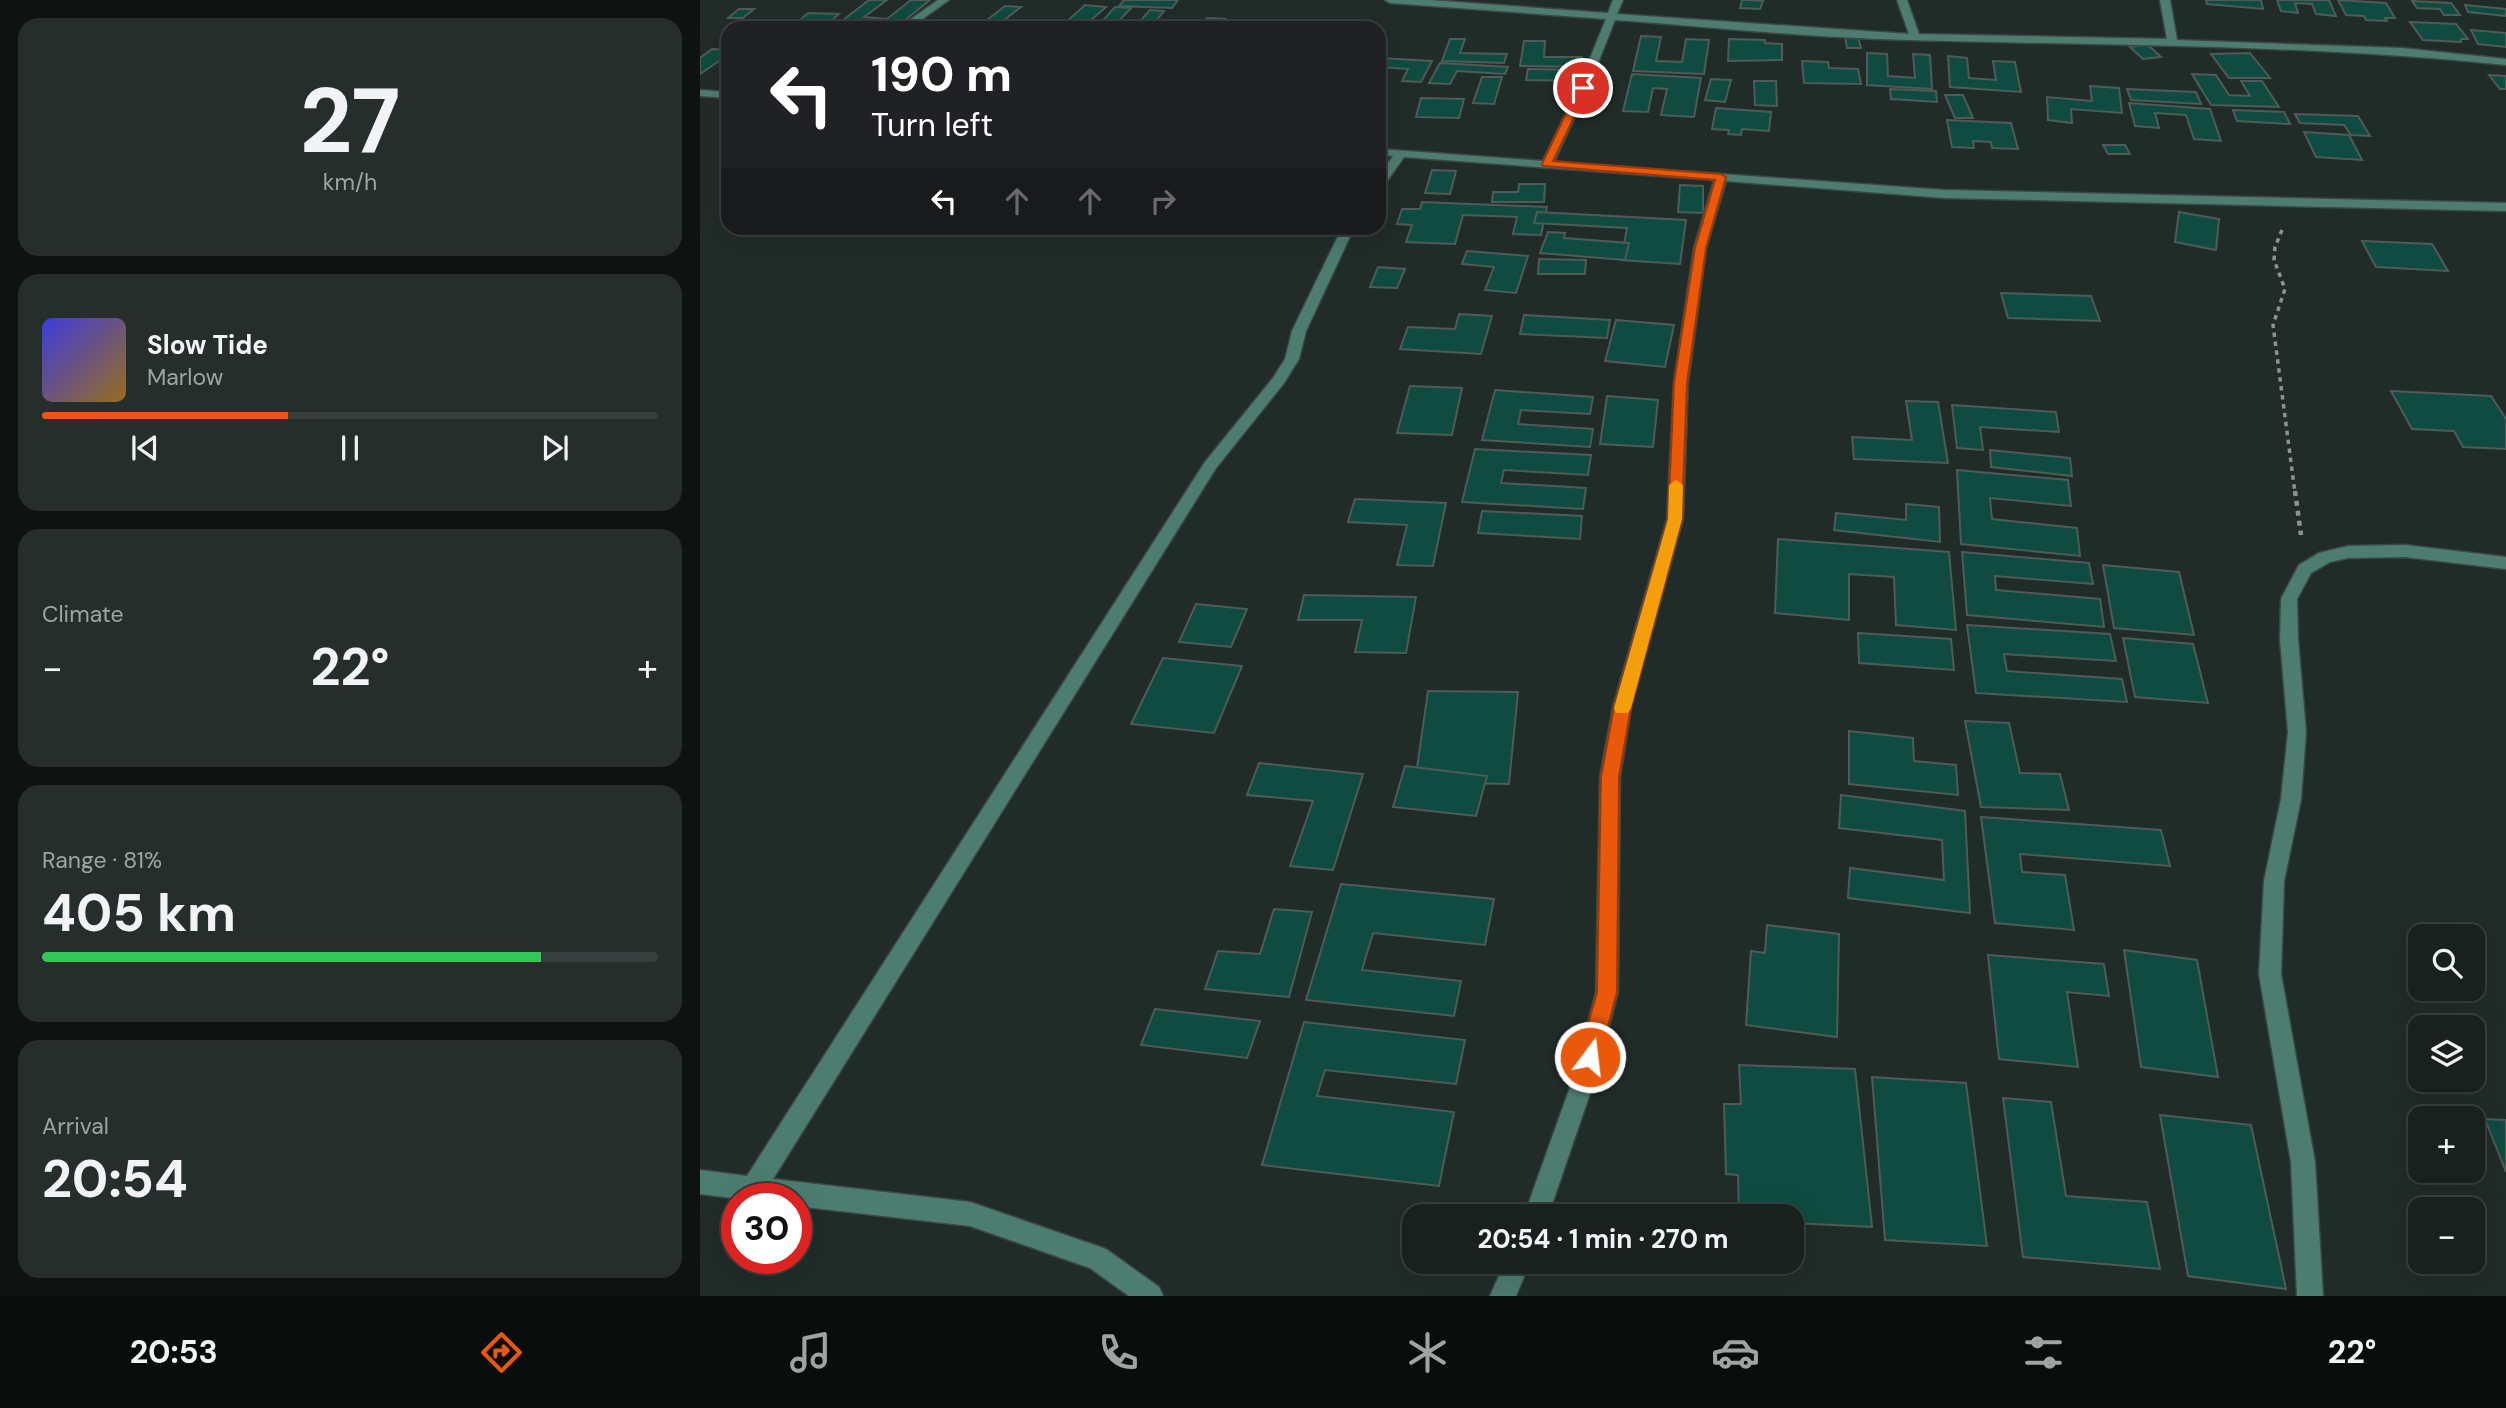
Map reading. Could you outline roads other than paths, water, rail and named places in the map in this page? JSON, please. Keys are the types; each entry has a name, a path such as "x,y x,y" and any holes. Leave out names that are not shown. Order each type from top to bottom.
{"street":[{"path":"913,21 944,0"},
{"path":"1390,0 1611,18 1915,37 2355,48 2506,62"},
{"path":"1547,164 1583,88 1618,0"},
{"path":"1902,0 1915,37"},
{"path":"2165,0 2173,43"},
{"path":"700,93 721,94"},
{"path":"1386,153 1945,194 2506,207"},
{"path":"1386,174 1401,154"},
{"path":"1540,1204 1584,1079 1607,992 1610,777 1622,707 1675,519 1681,383 1700,248 1721,177"},
{"path":"757,1183 1210,466 1279,380 1292,359 1299,331 1344,235"},
{"path":"2310,1296 2303,1162 2270,974 2274,881 2291,799 2297,732 2288,639 2289,598 2305,569 2325,557 2348,552 2405,551 2506,563"},
{"path":"700,1182 721,1184"},
{"path":"812,1194 970,1214 1097,1258 1150,1296"},
{"path":"1503,1296 1512,1274"}]}
